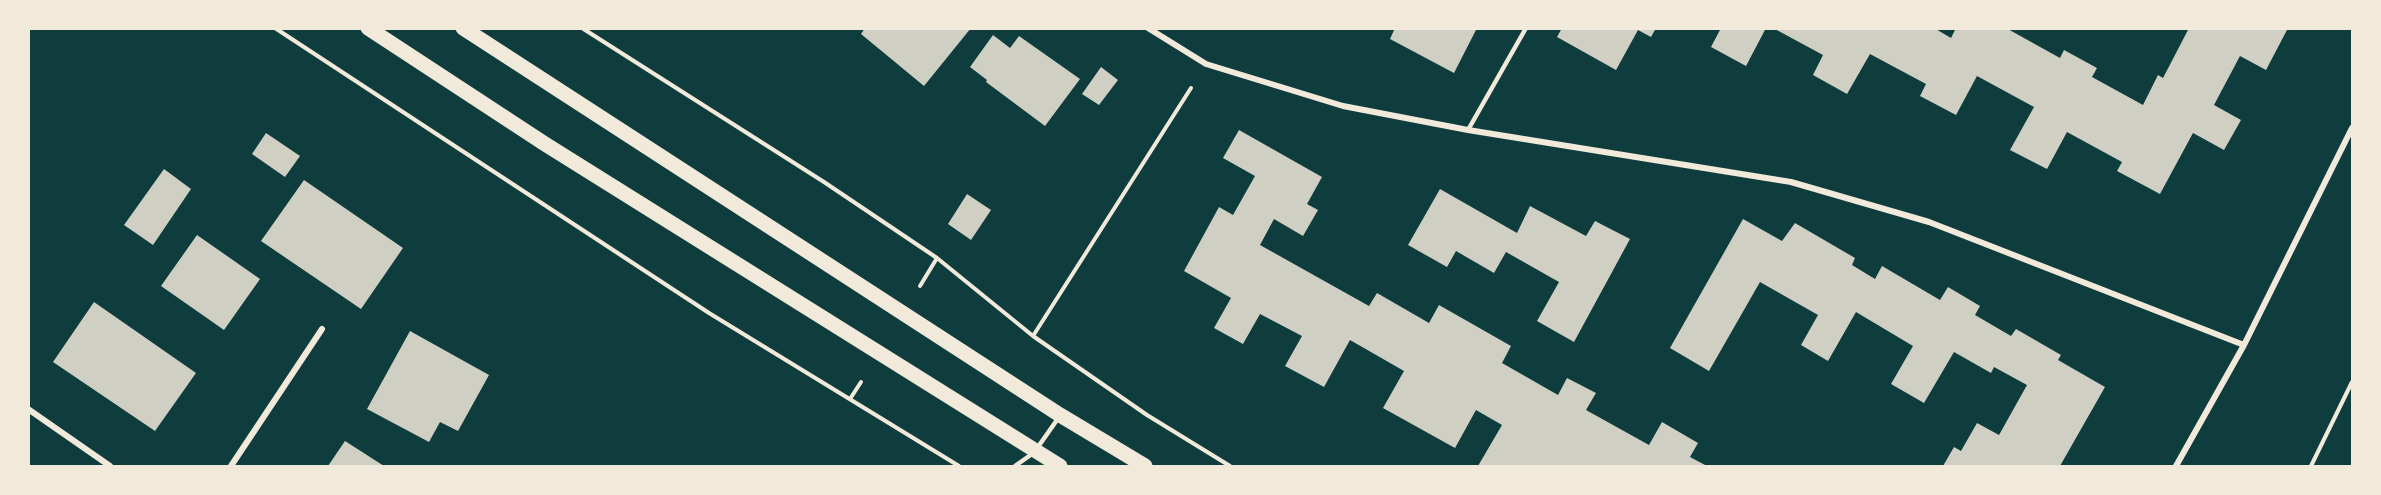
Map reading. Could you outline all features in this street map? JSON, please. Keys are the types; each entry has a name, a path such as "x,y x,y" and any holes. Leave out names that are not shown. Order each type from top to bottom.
{"main road":[{"path":"368,28 545,144 1060,466"},
{"path":"463,28 1060,415 1145,466"}],"street":[{"path":"1148,28 1206,64 1342,106 1468,130 1791,182 1929,222 2244,345"},
{"path":"2176,466 2244,345 2352,128"},
{"path":"231,466 322,329"},
{"path":"28,409 110,466"}],"lane":[{"path":"1468,130 1526,28"},
{"path":"1016,466 1035,451 1060,415"}],"path":[{"path":"275,28 709,313 959,466"},
{"path":"582,28 824,182 937,258 1033,336 1148,415 1230,466"},
{"path":"1033,336 1206,64"},
{"path":"2311,466 2352,382"}],"building":[{"path":"865,28 971,28 924,86 861,34"},
{"path":"1395,28 1477,28 1454,73 1390,39"},
{"path":"1562,28 1656,28 1651,37 1638,30 1616,70 1557,37"},
{"path":"1721,28 1766,28 1746,66 1711,47"},
{"path":"1773,28 1934,28 1951,38 1956,28 2006,28 2060,58 2064,50 2097,68 2092,77 2143,105 2158,75 2163,78 2189,28 2288,28 2266,70 2240,56 2214,105 2241,120 2224,150 2193,133 2160,194 2117,171 2122,162 2067,132 2047,169 2010,150 2034,107 1977,76 1956,115 1920,96 1926,84 1870,54 1847,94 1813,75 1823,55"},
{"path":"993,35 1010,48 1019,36 1080,79 1045,126 986,82 987,80 970,67"},
{"path":"1101,67 1118,80 1099,105 1082,94"},
{"path":"1239,130 1322,177 1307,204 1318,210 1303,236 1274,219 1260,245 1369,306 1377,293 1429,323 1439,305 1511,346 1502,363 1558,395 1567,378 1596,393 1586,410 1649,445 1662,422 1698,443 1690,457 1707,466 1478,466 1502,425 1476,410 1455,448 1383,408 1404,371 1350,340 1324,387 1285,366 1302,336 1260,314 1243,344 1214,328 1231,298 1184,271 1219,207 1233,215 1255,176 1223,158"},
{"path":"266,133 300,156 285,177 252,154"},
{"path":"164,169 191,189 153,245 124,225"},
{"path":"304,180 403,248 361,309 261,241"},
{"path":"1440,189 1517,233 1530,206 1586,236 1595,221 1630,239 1574,342 1537,321 1559,282 1506,252 1494,273 1456,251 1447,267 1408,245"},
{"path":"967,194 991,210 971,240 948,224"},
{"path":"1743,219 1782,241 1795,223 1855,258 1852,265 1875,279 1882,266 1940,300 1948,287 1980,306 1975,315 2011,336 2016,329 2061,355 2058,360 2105,387 2060,466 1943,466 1954,447 1961,451 1977,423 1999,435 2027,385 1994,367 1991,373 1954,352 1924,403 1891,384 1913,346 1856,312 1828,361 1801,345 1818,315 1760,282 1709,371 1670,348"},
{"path":"197,235 260,279 224,330 161,286"},
{"path":"94,302 196,373 155,431 53,362"},
{"path":"410,331 489,375 458,431 440,422 429,442 367,409"},
{"path":"345,441 384,466 328,466"}]}
